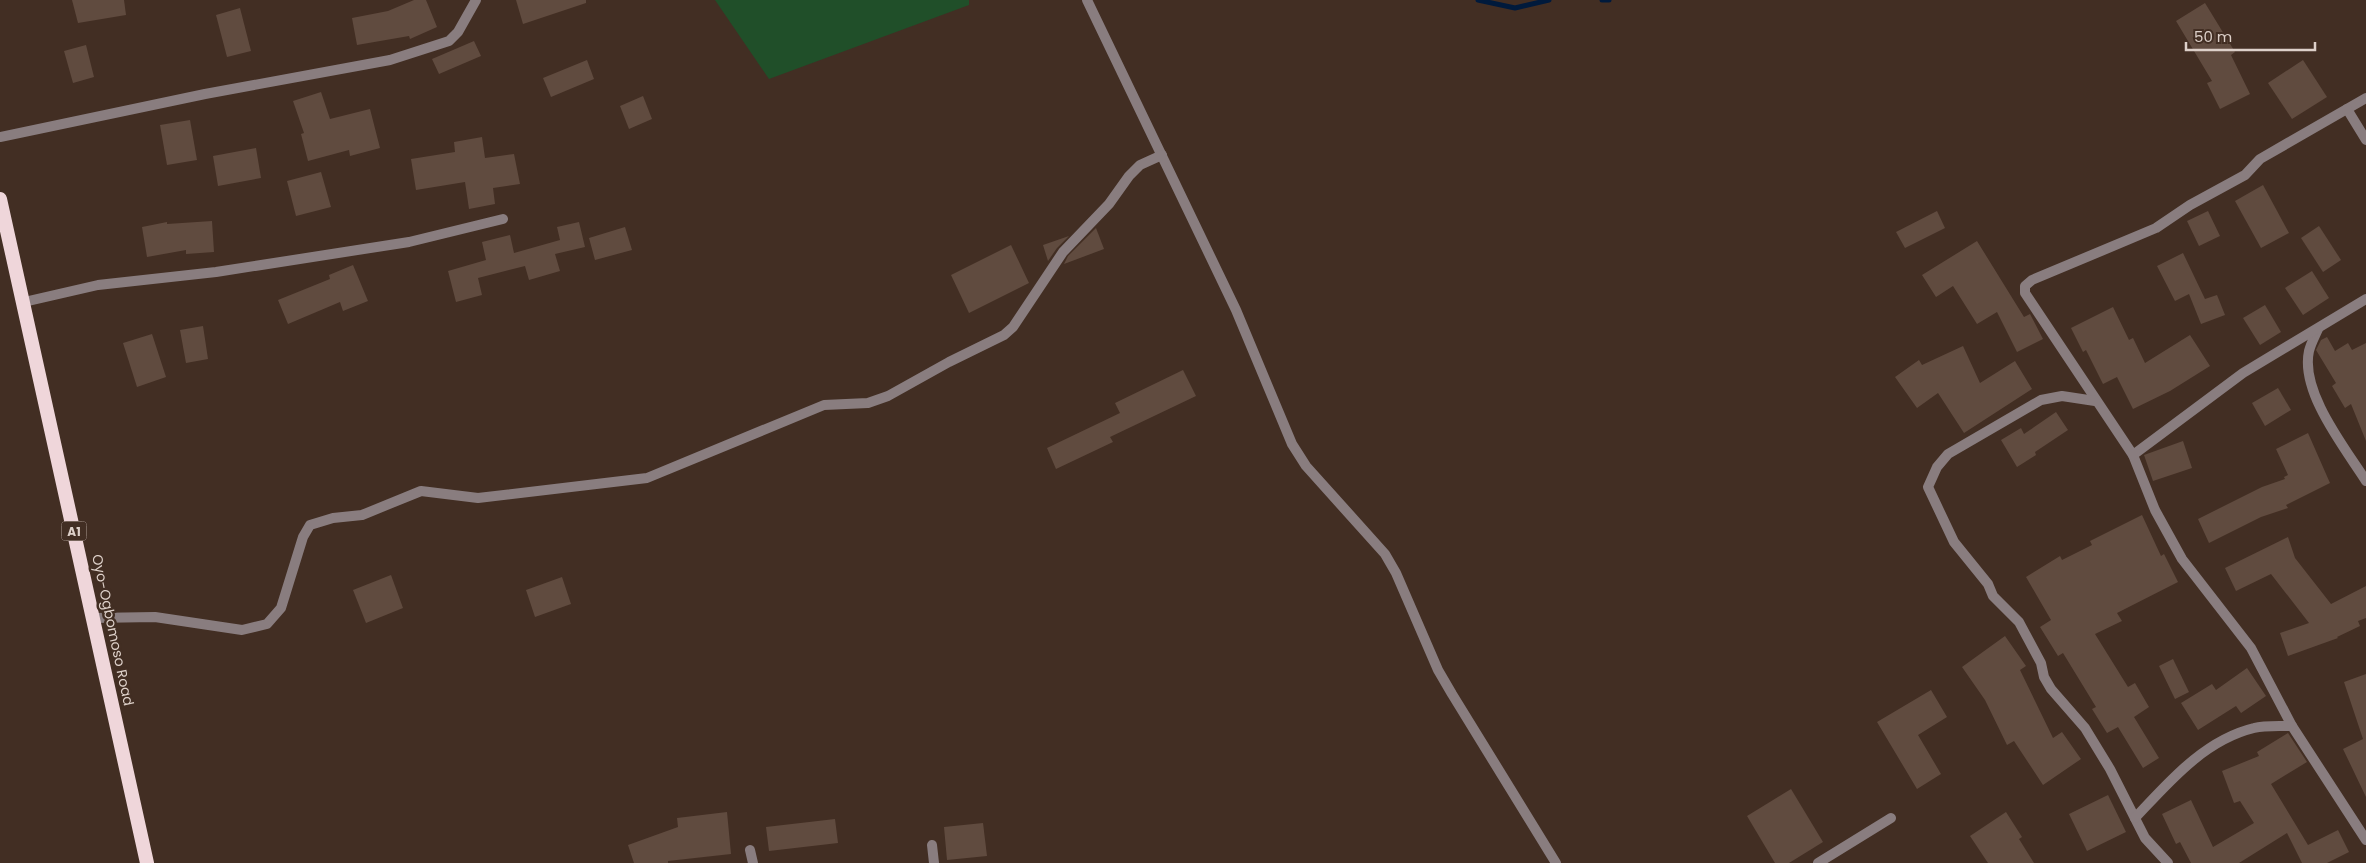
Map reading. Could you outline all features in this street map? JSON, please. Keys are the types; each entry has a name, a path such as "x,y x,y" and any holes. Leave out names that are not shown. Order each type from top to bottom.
{"highway":[{"name":"Oyo-Ogbomoso Road","path":"0,199 147,863"}],"street":[{"path":"0,137 205,94 390,60 449,41 458,32 476,0"},
{"path":"1087,0 1236,310 1292,444 1306,466 1385,554 1396,573 1447,686 1556,863"},
{"path":"2366,98 2260,159 2245,175 2190,205 2156,228 2032,280 2025,286 2025,293 2133,456 2163,526 2182,559 2251,648 2292,726 2366,840"},
{"path":"2347,109 2366,140"},
{"path":"93,618 155,617 242,630 267,624 281,608 303,537 310,525 333,518 362,516 422,491 478,498 647,478 824,405 868,403 888,396 949,362 1004,335 1013,327 1063,252 1109,204 1129,176 1140,165 1162,155"},
{"path":"24,302 98,285 216,272 409,242 503,218"},
{"path":"2133,456 2243,373 2366,299"},
{"path":"2318,329 2309,351 2313,387 2326,418 2366,481"},
{"path":"2095,401 2062,396 2041,400 1948,454 1937,467 1928,487 1954,542 1984,578 1993,596 2019,622 2041,663 2044,676 2051,689 2085,728 2110,769 2145,838 2168,863"},
{"path":"2134,818 2178,772 2202,753 2254,728 2292,726"},
{"path":"1818,863 1891,818"},
{"path":"932,845 934,863"},
{"path":"750,850 752,863"}],"green space":[{"path":"715,0 969,0 969,5 769,79"}],"building":[{"path":"72,0 124,0 126,15 78,23"},
{"path":"414,0 426,0 437,27 410,39 409,36 357,45 352,18 388,11"},
{"path":"516,0 586,0 586,3 523,24"},
{"path":"2205,3 2235,52 2231,55 2250,94 2220,109 2207,83 2212,81 2176,21"},
{"path":"240,8 251,51 227,57 216,15"},
{"path":"474,41 481,56 439,74 432,59"},
{"path":"86,45 94,77 73,83 64,51"},
{"path":"587,60 594,79 551,97 543,78"},
{"path":"2303,60 2327,97 2292,119 2268,83"},
{"path":"321,92 330,119 370,109 380,148 350,156 349,150 308,161 301,134 304,133 293,101"},
{"path":"643,96 652,119 629,129 620,106"},
{"path":"190,120 197,160 167,165 160,125"},
{"path":"482,137 485,158 514,154 520,184 493,188 495,204 469,209 465,182 416,190 411,159 455,152 454,142"},
{"path":"256,148 261,178 218,186 213,156"},
{"path":"321,172 331,207 296,216 287,181"},
{"path":"2263,185 2289,233 2261,248 2235,201"},
{"path":"1937,211 1945,228 1905,248 1896,232"},
{"path":"2208,211 2220,236 2199,246 2187,221"},
{"path":"212,221 214,252 186,254 186,250 147,257 142,227 167,222 167,224"},
{"path":"579,222 585,247 555,254 560,271 529,280 525,266 478,278 482,295 456,302 448,271 486,260 482,242 510,235 514,253 560,240 557,227"},
{"path":"2319,226 2341,260 2323,272 2301,238"},
{"path":"625,227 632,250 595,260 589,238"},
{"path":"1096,228 1104,249 1064,264 1068,256"},
{"path":"1069,236 1057,248 1048,261 1043,245"},
{"path":"1977,241 2024,317 2030,314 2043,339 2017,352 1997,312 1977,324 1953,286 1936,297 1922,275"},
{"path":"1011,245 1029,283 969,313 951,275"},
{"path":"2183,253 2205,299 2217,295 2225,315 2201,324 2189,294 2175,301 2157,266"},
{"path":"353,265 368,301 343,311 340,302 288,324 278,300 330,279 329,275"},
{"path":"2312,271 2329,298 2303,315 2285,288"},
{"path":"2265,305 2281,332 2260,345 2243,318"},
{"path":"2113,307 2129,340 2133,338 2145,363 2190,335 2210,366 2170,391 2133,409 2117,377 2103,384 2086,350 2083,352 2071,328"},
{"path":"203,326 208,359 186,363 180,330"},
{"path":"152,334 166,377 137,387 123,343"},
{"path":"2327,337 2335,351 2348,343 2352,350 2366,343 2366,441 2351,404 2345,408 2332,386 2336,383 2316,350 2321,340"},
{"path":"1963,346 1980,383 2015,361 2032,389 1964,433 1938,393 1917,408 1895,377 1919,360 1922,365"},
{"path":"1183,370 1196,396 1110,437 1113,442 1056,469 1047,448 1120,413 1115,403"},
{"path":"2278,388 2291,410 2265,426 2252,403"},
{"path":"2056,412 2068,430 2035,452 2036,455 2017,467 2001,440 2021,428 2024,434"},
{"path":"2308,433 2330,483 2286,505 2288,508 2261,517 2209,543 2198,519 2262,487 2285,479 2284,477 2288,475 2276,449"},
{"path":"2183,441 2192,468 2153,481 2144,455"},
{"path":"2142,515 2161,556 2164,554 2178,582 2117,613 2122,621 2095,634 2128,687 2135,683 2149,707 2134,717 2159,758 2143,768 2118,727 2107,733 2092,709 2096,707 2063,653 2058,656 2040,627 2051,620 2026,577 2060,556 2062,560 2092,545 2090,541"},
{"path":"2288,537 2295,558 2331,604 2366,586 2366,618 2358,621 2360,626 2338,638 2288,656 2280,633 2309,623 2271,574 2236,591 2225,568"},
{"path":"391,575 403,608 366,623 353,590"},
{"path":"562,577 571,604 535,617 526,590"},
{"path":"2005,636 2026,666 2020,670 2053,738 2062,732 2081,759 2043,785 2014,741 2007,745 1985,700 1962,667"},
{"path":"2173,659 2189,692 2175,699 2159,666"},
{"path":"2247,668 2266,696 2241,713 2236,706 2198,730 2181,703 2212,684 2216,690"},
{"path":"2366,674 2366,797 2343,749 2363,739 2344,682"},
{"path":"1931,690 1947,717 1918,735 1941,774 1917,789 1877,722"},
{"path":"2288,733 2307,762 2271,784 2308,845 2338,830 2349,852 2327,863 2302,863 2287,833 2239,863 2191,863 2180,842 2176,844 2162,814 2191,800 2213,847 2254,823 2240,801 2234,803 2222,771 2259,756 2257,752"},
{"path":"1791,789 1823,842 1789,863 1775,863 1747,816"},
{"path":"2108,795 2126,832 2087,851 2069,814"},
{"path":"727,812 731,854 668,861 668,863 634,863 628,845 678,827 677,818"},
{"path":"2006,812 2022,837 2019,839 2034,863 1988,863 1970,836"},
{"path":"835,819 838,843 769,851 766,827"},
{"path":"983,823 987,856 947,860 944,827"}],"waterway":[{"path":"1478,0 1515,8 1549,0"},
{"path":"1602,0 1609,0"}]}
